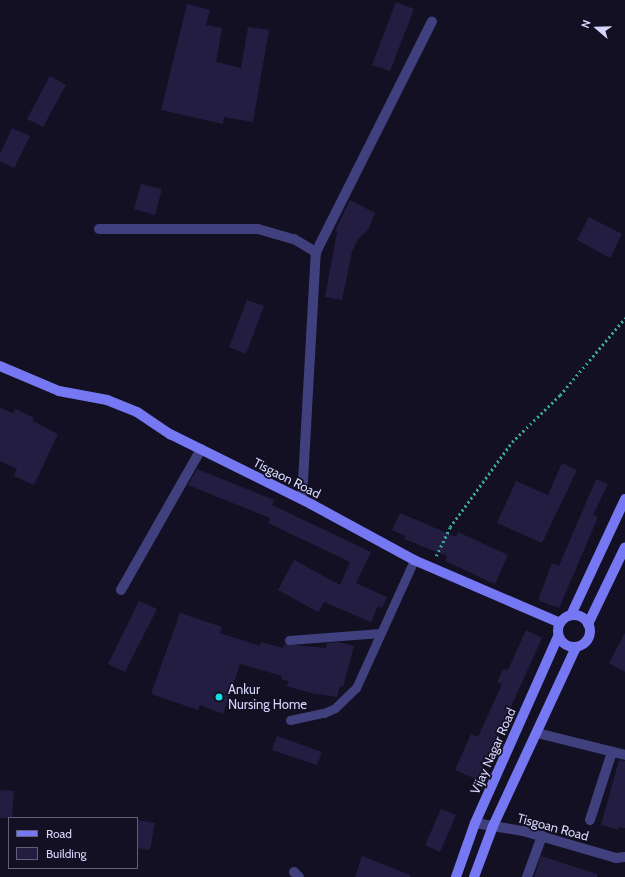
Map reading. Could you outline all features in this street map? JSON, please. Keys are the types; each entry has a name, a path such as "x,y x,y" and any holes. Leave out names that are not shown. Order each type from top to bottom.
{"main road":[{"name":"Tisgaon Road","path":"0,366 59,391 107,400 137,412 201,449 302,499 430,568 560,623"},
{"path":"576,647 565,645 558,636 560,623 570,615 625,499"},
{"path":"474,877 493,826 576,647 588,639 588,624 625,547"},
{"path":"570,615 581,617 588,624"},
{"name":"Vijay Nagar Road","path":"456,877 475,823 558,636"}],"street":[{"path":"302,499 316,252 432,21"},
{"path":"99,229 258,229 294,239 316,252"},
{"path":"121,590 201,449"},
{"path":"537,733 625,755"},
{"path":"590,820 612,752"},
{"name":"Tisgoan Road","path":"475,823 542,836 616,858 625,857"},
{"path":"527,877 542,836"}],"lane":[{"path":"290,720 335,708 356,688 414,560"},
{"path":"289,640 381,633"}],"path":[{"path":"430,568 450,527 512,442 560,395 625,318"}],"building":[{"path":"396,2 414,9 390,71 372,65"},
{"path":"187,4 210,10 206,25 222,28 216,62 241,68 248,27 269,30 253,122 224,117 223,124 161,110"},
{"path":"50,76 66,85 43,127 27,119"},
{"path":"12,128 30,136 14,168 0,161 0,154"},
{"path":"141,184 162,189 155,215 134,209"},
{"path":"350,200 375,213 368,230 358,239 352,252 342,300 325,297 337,232 335,231"},
{"path":"589,217 622,234 610,258 577,240"},
{"path":"247,300 264,306 246,354 229,347"},
{"path":"0,408 13,413 15,409 34,418 33,421 58,434 34,485 14,476 17,469 0,461"},
{"path":"562,463 577,470 542,543 497,523 516,481 548,495"},
{"path":"197,469 274,500 272,505 371,552 356,583 387,597 382,608 378,606 371,622 324,602 318,612 278,590 294,560 340,585 350,562 268,523 270,518 188,485"},
{"path":"596,479 608,484 593,515 598,517 559,608 538,600 552,563 559,566"},
{"path":"400,513 456,537 458,532 508,555 495,584 445,561 447,556 404,539 405,536 392,530"},
{"path":"139,601 157,609 125,672 108,664"},
{"path":"180,613 222,627 220,633 260,646 261,642 283,648 284,644 326,648 327,643 339,642 354,646 343,687 340,686 337,697 311,693 287,686 288,681 281,679 282,676 240,664 223,714 200,705 198,710 151,694"},
{"path":"526,630 542,638 478,780 455,770 471,734 478,737 502,684 497,682 503,669 508,670"},
{"path":"625,633 625,672 609,663"},
{"path":"277,736 322,752 317,765 272,750"},
{"path":"619,760 625,761 625,828 619,827 618,830 601,825"},
{"path":"0,790 14,791 12,817 0,818"},
{"path":"441,809 456,815 440,852 425,845"},
{"path":"138,820 155,823 150,850 138,848"},
{"path":"362,856 410,875 410,877 355,877"},
{"path":"541,856 597,874 597,877 534,877"}],"place":[{"name":"Ankur Nursing Home","path":"219,697"}]}
